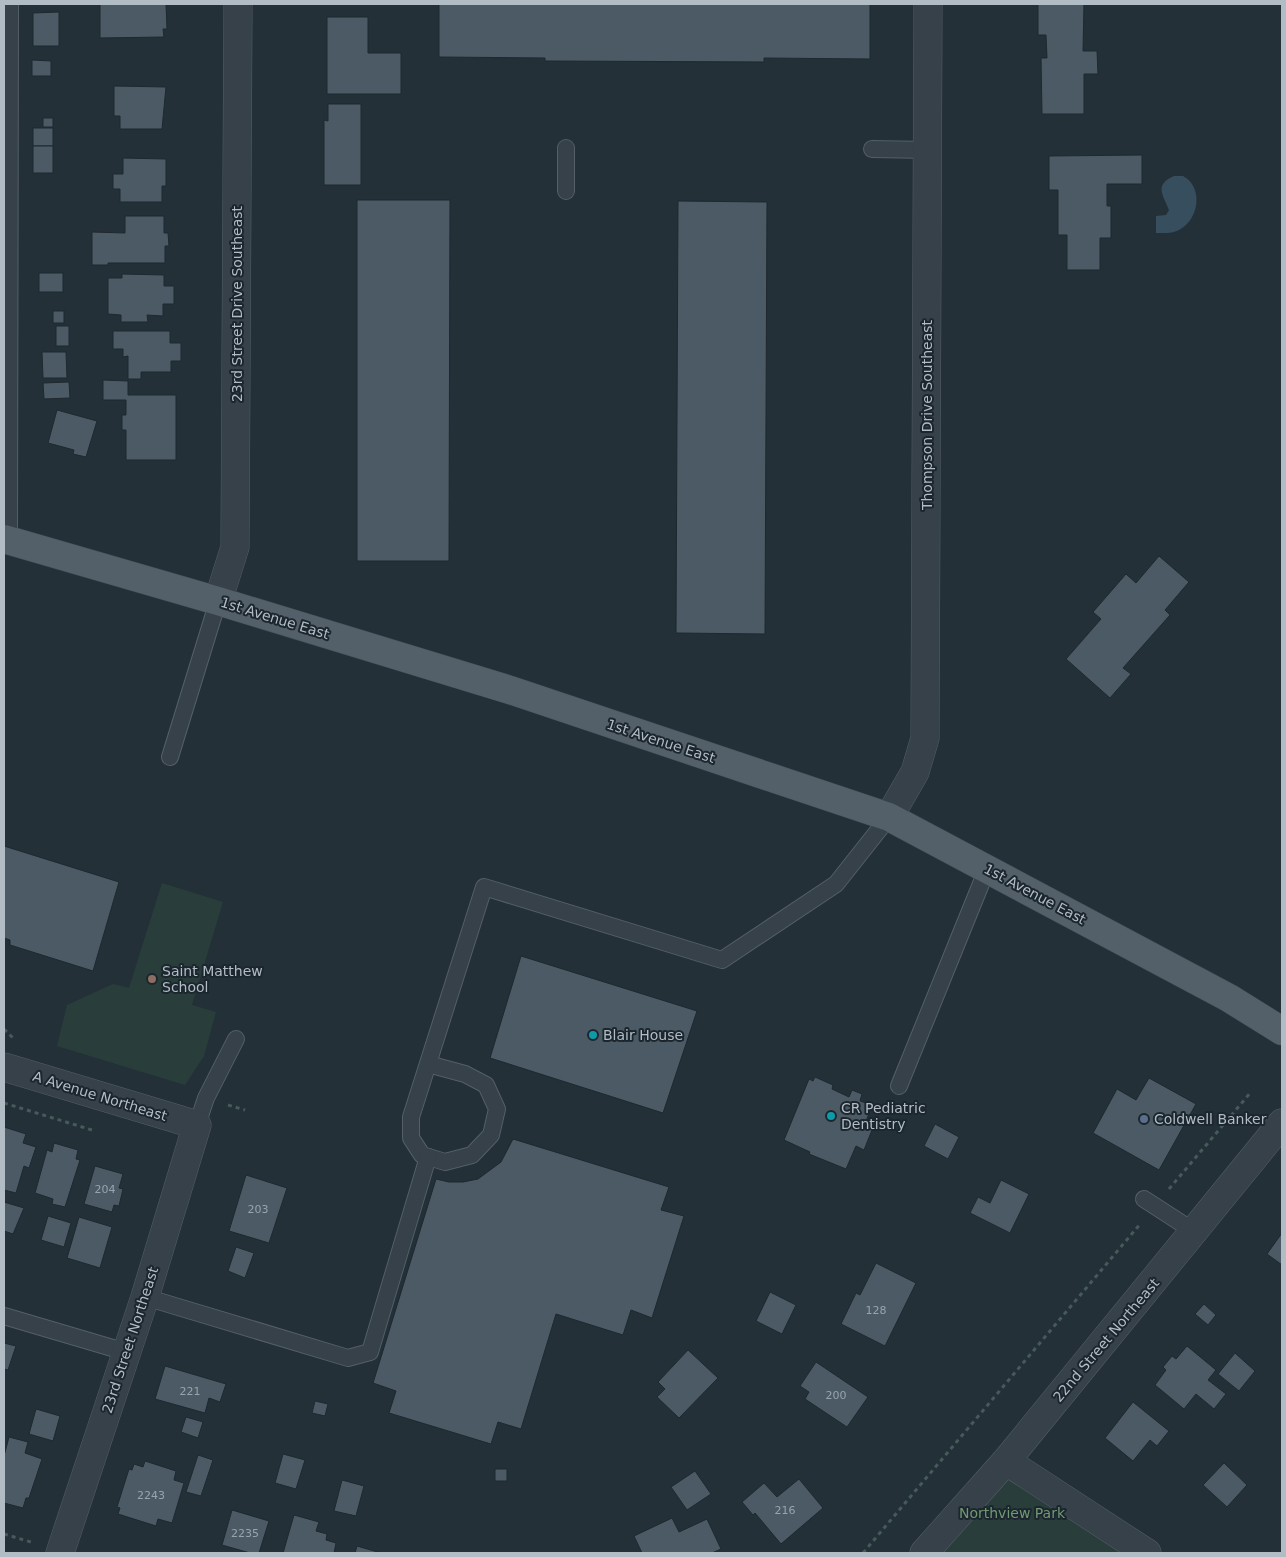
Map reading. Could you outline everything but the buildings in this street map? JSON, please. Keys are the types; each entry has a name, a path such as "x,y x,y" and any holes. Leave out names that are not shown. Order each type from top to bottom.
{"main road":[{"name":"1st Avenue East","path":"6,540 218,601 510,690 889,817 1229,998 1282,1031"}],"street":[{"name":"23rd Street Drive Southeast","path":"218,601 235,547 238,4"},
{"name":"Thompson Drive Southeast","path":"889,817 915,772 925,738 928,4"},
{"name":"A Avenue Northeast","path":"4,1067 197,1125"},
{"name":"22nd Street Northeast","path":"924,1553 1006,1461 1195,1232 1282,1123"},
{"name":"23rd Street Northeast","path":"49,1549 126,1352 145,1297 197,1125"},
{"path":"1006,1461 1147,1553"}],"lane":[{"path":"6,540 10,4"},
{"path":"566,148 566,191"},
{"path":"872,150 928,150"},
{"path":"170,757 218,601"},
{"path":"428,1064 465,1074 486,1085 497,1108 491,1135 472,1155 445,1162 422,1155 411,1138 411,1117 484,887 722,960 836,884 889,817"},
{"path":"899,1086 987,869"},
{"path":"197,1125 206,1098 236,1039"},
{"path":"145,1297 348,1358 370,1352 428,1157"},
{"path":"1149,1203 1195,1232"},
{"path":"4,1316 126,1352"}],"path":[{"path":"862,1553 1149,1203 1251,1092"},
{"path":"4,1104 92,1130"},
{"path":"4,1534 49,1549"}],"green space":[{"path":"162,883 223,902 192,1005 216,1012 204,1056 185,1085 57,1046 67,1005 113,984 129,988"},
{"name":"Northview Park","path":"1006,1461 1147,1553 924,1553"}],"water":[{"path":"1174,176 1183,176 1190,181 1196,195 1195,211 1186,225 1179,230 1170,233 1156,233 1156,216 1166,215 1169,210 1162,187 1168,179"}],"place":[{"name":"Saint Matthew School","path":"152,979"},
{"name":"Blair House","path":"593,1035"},
{"name":"CR Pediatric Dentistry","path":"831,1116"},
{"name":"Coldwell Banker","path":"1144,1119"}]}
